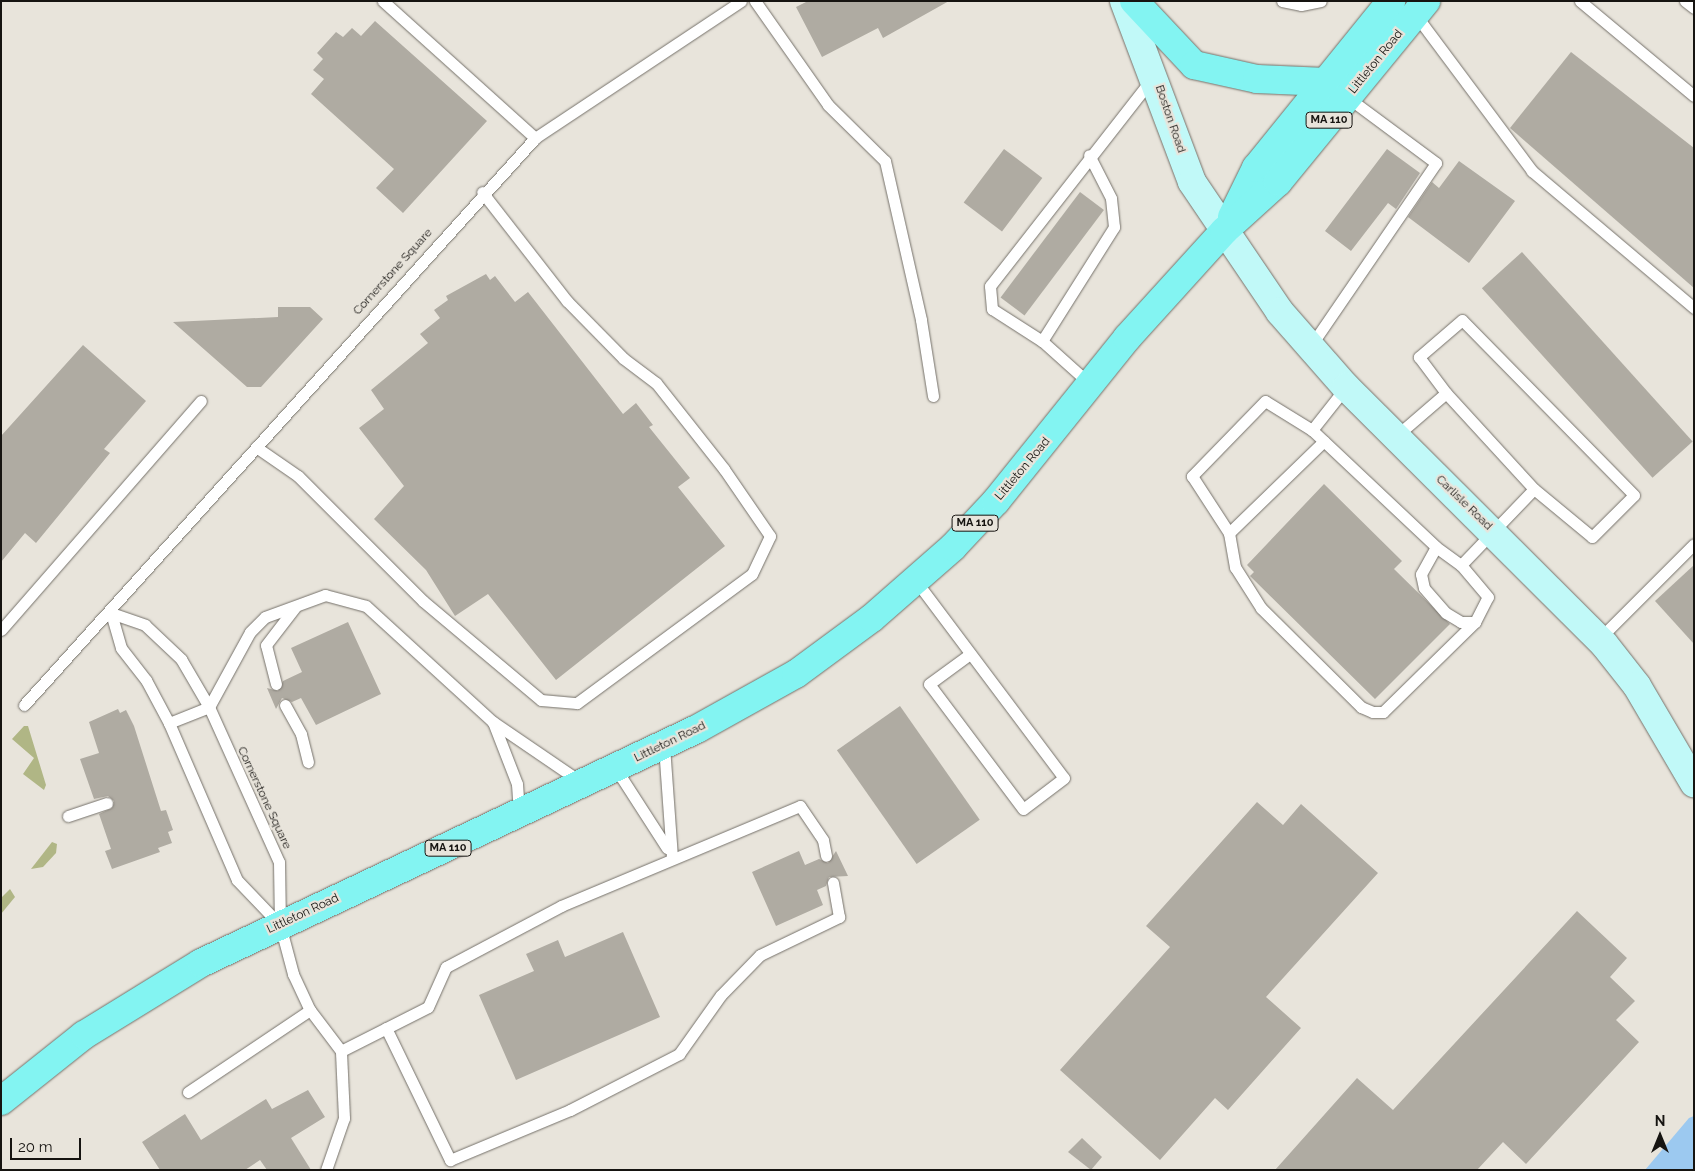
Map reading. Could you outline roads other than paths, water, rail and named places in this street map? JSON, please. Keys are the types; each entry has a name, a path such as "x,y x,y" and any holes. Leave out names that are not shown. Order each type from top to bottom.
{"main road":[{"name":"Boston Road","path":"1124,1 1154,75 1192,182 1224,231"},
{"path":"1134,1 1194,65 1257,79 1337,90"},
{"name":"Littleton Road","path":"1,1101 84,1035 140,998 280,925 519,815 616,768 796,674 916,581 996,501 1090,384 1224,231 1278,182 1391,1"},
{"name":"Littleton Road","path":"1337,90 1421,8"},
{"name":"Carlisle Road","path":"1224,231 1310,347 1346,387 1395,437 1494,531 1599,639 1637,686 1694,783"}],"lane":[{"path":"383,1 535,138"},
{"name":"Cornerstone Square","path":"280,925 279,862 209,707 181,659 145,625 111,613 482,192 535,138 741,1"},
{"path":"755,1 785,50 828,105 885,161 921,320 933,396"},
{"path":"1282,1 1301,6 1321,1"},
{"path":"1580,1 1694,96"},
{"path":"1685,1 1694,8"},
{"path":"1421,8 1532,171 1694,308"},
{"path":"1090,384 1042,341 992,309 990,286 1089,155 1154,75"},
{"path":"1310,347 1436,163 1337,90"},
{"path":"1042,341 1114,227 1111,198 1089,155"},
{"path":"256,447 298,476 423,601 541,700 577,703 752,574 770,536 724,469 656,383 623,358 567,301 482,192"},
{"path":"1462,320 1634,495 1592,537 1534,489 1446,393 1419,357 1462,320"},
{"path":"1312,430 1346,387"},
{"path":"1395,437 1446,393"},
{"path":"1265,401 1312,430 1436,547 1462,564 1488,598 1475,622 1383,712 1373,712 1360,707 1261,608 1235,567 1229,533 1192,476 1265,401"},
{"path":"1,630 201,402"},
{"path":"1229,533 1324,441"},
{"path":"1462,564 1534,489"},
{"path":"1599,639 1694,544"},
{"path":"1436,547 1421,574 1424,588 1446,613 1462,622 1475,622"},
{"path":"916,581 1064,778 1023,809 929,684 970,654"},
{"path":"169,723 209,707 250,632 265,617 325,595 366,606 493,722 583,784"},
{"path":"276,684 266,645 299,604"},
{"path":"24,705 111,613"},
{"path":"111,613 121,648 146,680 169,723 237,880 280,925 293,974 310,1010 341,1051 344,1118 326,1170"},
{"path":"285,705 301,734 308,762"},
{"path":"493,722 517,784 519,815"},
{"path":"664,744 672,857"},
{"path":"616,768 672,857"},
{"path":"68,816 107,803"},
{"path":"341,1051 428,1007 446,967 561,906 672,857 800,806 823,840 826,856"},
{"path":"386,1028 450,1160 570,1110 679,1054 721,996 760,955 839,917 832,883"},
{"path":"188,1092 310,1010"}],"water":[{"path":"1694,1116 1694,1170 1645,1170 1689,1118"}]}
